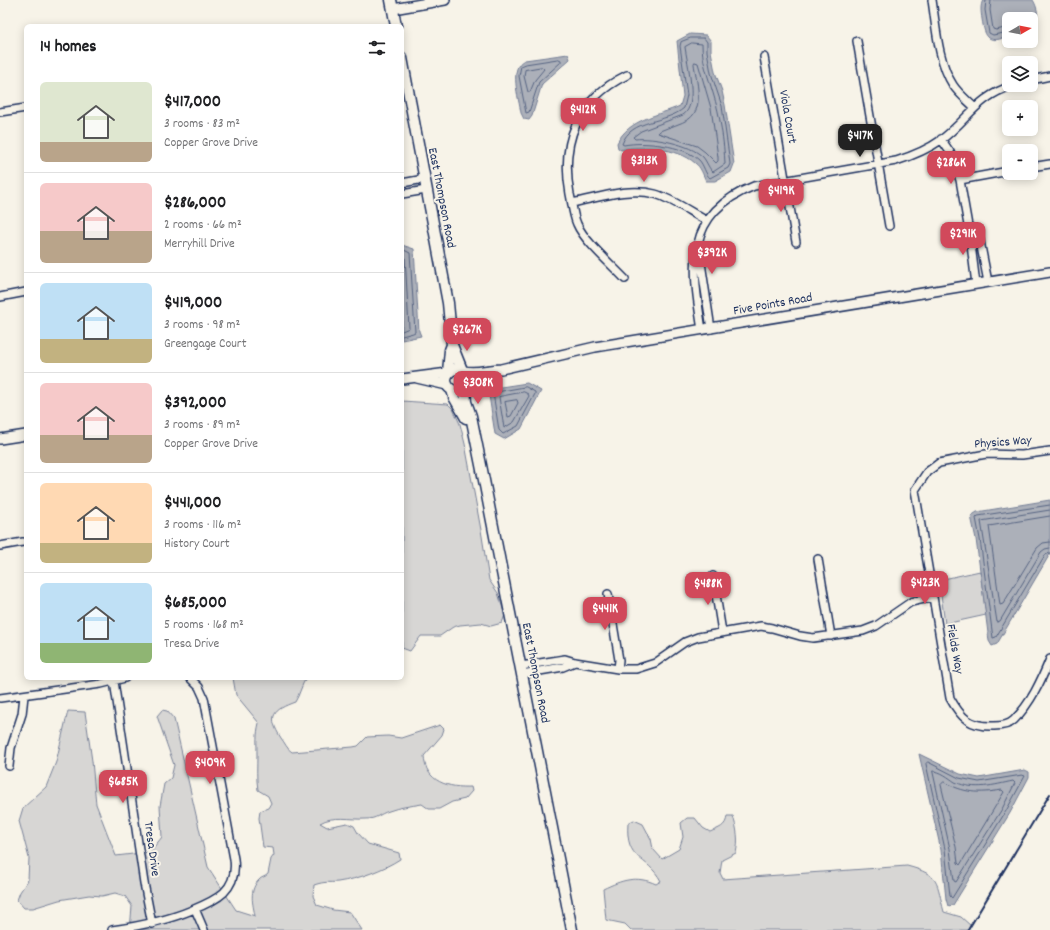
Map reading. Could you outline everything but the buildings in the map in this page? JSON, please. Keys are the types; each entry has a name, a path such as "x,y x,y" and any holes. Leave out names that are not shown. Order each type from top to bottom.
{"main road":[{"path":"392,5 396,24"},
{"name":"East Thompson Road","path":"404,69 448,303 452,344 463,370"},
{"name":"East Thompson Road","path":"448,372 452,344"},
{"path":"453,369 463,370 468,377 466,386 459,391 449,388 446,377 448,372 453,369"},
{"name":"East Thompson Road","path":"466,386 466,402 471,416 522,670 572,930"},
{"name":"East Thompson Road","path":"449,388 466,418 471,422"}],"street":[{"path":"392,5 445,0"},
{"path":"932,0 942,60 946,72 953,85 974,107"},
{"path":"857,41 888,226"},
{"name":"Viola Court","path":"764,57 796,242"},
{"path":"625,279 583,234 577,224 572,203 566,162 572,133 585,109 597,94 627,75"},
{"path":"1038,79 1050,76"},
{"path":"707,329 700,252 707,221 718,206 735,193 754,186 878,165 916,154 941,140 974,107 1002,89"},
{"path":"0,112 24,108"},
{"path":"941,140 950,152 960,180 976,284"},
{"path":"1038,166 1050,164"},
{"path":"960,180 1002,172"},
{"path":"404,183 424,179"},
{"path":"404,194 426,190"},
{"path":"572,203 624,193 638,192 655,194 672,201 707,221"},
{"path":"968,226 980,241 988,282"},
{"name":"Five Points Road","path":"463,370 475,373 493,369 501,369 580,350 1050,272"},
{"path":"0,296 24,292"},
{"name":"Five Points Road","path":"466,386 495,374 501,369"},
{"path":"404,379 448,372"},
{"path":"413,378 449,388"},
{"path":"0,439 24,435"},
{"name":"Physics Way","path":"920,483 927,472 939,463 986,454 1022,455 1050,451"},
{"name":"Fields Way","path":"920,483 915,490 950,698 957,712 978,726 1000,726 1013,722 1037,689 1050,659"},
{"path":"0,546 24,542"},
{"path":"818,559 831,636"},
{"path":"713,576 722,632"},
{"path":"608,594 619,660 618,669"},
{"path":"522,670 565,659 575,662 632,670 658,661 688,640 698,636 765,627 807,638 831,636 870,629 911,602 933,597"},
{"path":"0,698 24,696 118,680"},
{"path":"112,930 152,924 212,902 225,892 233,876 234,859 204,698 199,687 192,680"},
{"name":"Tresa Drive","path":"114,681 144,883 152,924"},
{"path":"9,766 11,748 22,714 24,696"},
{"path":"195,909 204,930"}],"shaded area":[{"path":"404,401 448,404 453,409 460,424 465,444 489,580 498,593 505,615 502,623 491,626 481,623 460,625 453,627 440,636 421,636 410,651 404,649"},
{"path":"980,571 986,615 945,624 939,580"},
{"path":"233,680 305,680 295,702 277,711 273,719 281,738 287,748 292,752 353,747 358,746 367,737 388,736 401,738 440,725 444,729 442,735 424,756 425,765 429,772 440,782 455,786 471,787 472,791 465,799 452,802 439,809 429,809 422,804 397,808 370,819 336,818 320,823 327,827 347,823 354,826 368,844 399,853 400,859 370,874 346,881 314,885 313,896 317,905 333,910 350,912 362,930 130,930 132,906 125,896 115,893 102,896 89,895 59,900 33,908 24,908 17,900 20,892 28,880 29,858 19,821 23,808 46,787 56,762 68,711 85,712 96,804 116,856 150,852 162,837 160,806 164,784 171,778 174,765 157,716 162,710 167,711 174,719 208,867 236,910 255,916 252,897 254,888 260,879 268,874 271,859 274,855 273,848 263,847 259,818 260,811 268,808 271,803 268,796 258,790 257,731 259,723 236,695"},
{"path":"727,816 733,816 737,844 736,853 722,860 720,873 723,879 907,866 918,869 932,877 938,887 944,912 961,917 971,926 968,930 631,930 625,924 606,920 603,889 616,883 635,879 649,881 656,884 661,881 650,866 633,852 628,836 628,823 634,820 643,824 651,839 653,849 662,859 679,849 683,837 681,823 687,818 695,818 703,828 710,832 724,825"}],"water":[{"path":"983,0 1033,0 1037,12 1002,12 1002,38 997,40 989,38 985,31 981,11"},
{"path":"690,34 706,35 711,41 711,51 715,72 725,105 734,164 731,172 715,181 706,181 697,165 688,158 679,154 649,148 621,150 618,148 617,143 622,135 636,123 680,106 683,96 677,41"},
{"path":"568,54 570,59 542,84 532,116 529,120 524,119 521,113 516,84 517,69 520,63 525,60"},
{"path":"404,246 414,249 419,331 421,336 404,340"},
{"path":"527,383 541,391 521,429 504,439 495,434 488,389"},
{"path":"1050,500 1050,554 997,644 992,646 989,641 976,539 971,516 977,512"},
{"path":"919,754 960,774 979,778 1025,770 1029,772 1029,777 1010,813 953,905 948,906 946,899 941,850"}],"railway":[{"path":"968,930 1050,794"}]}
